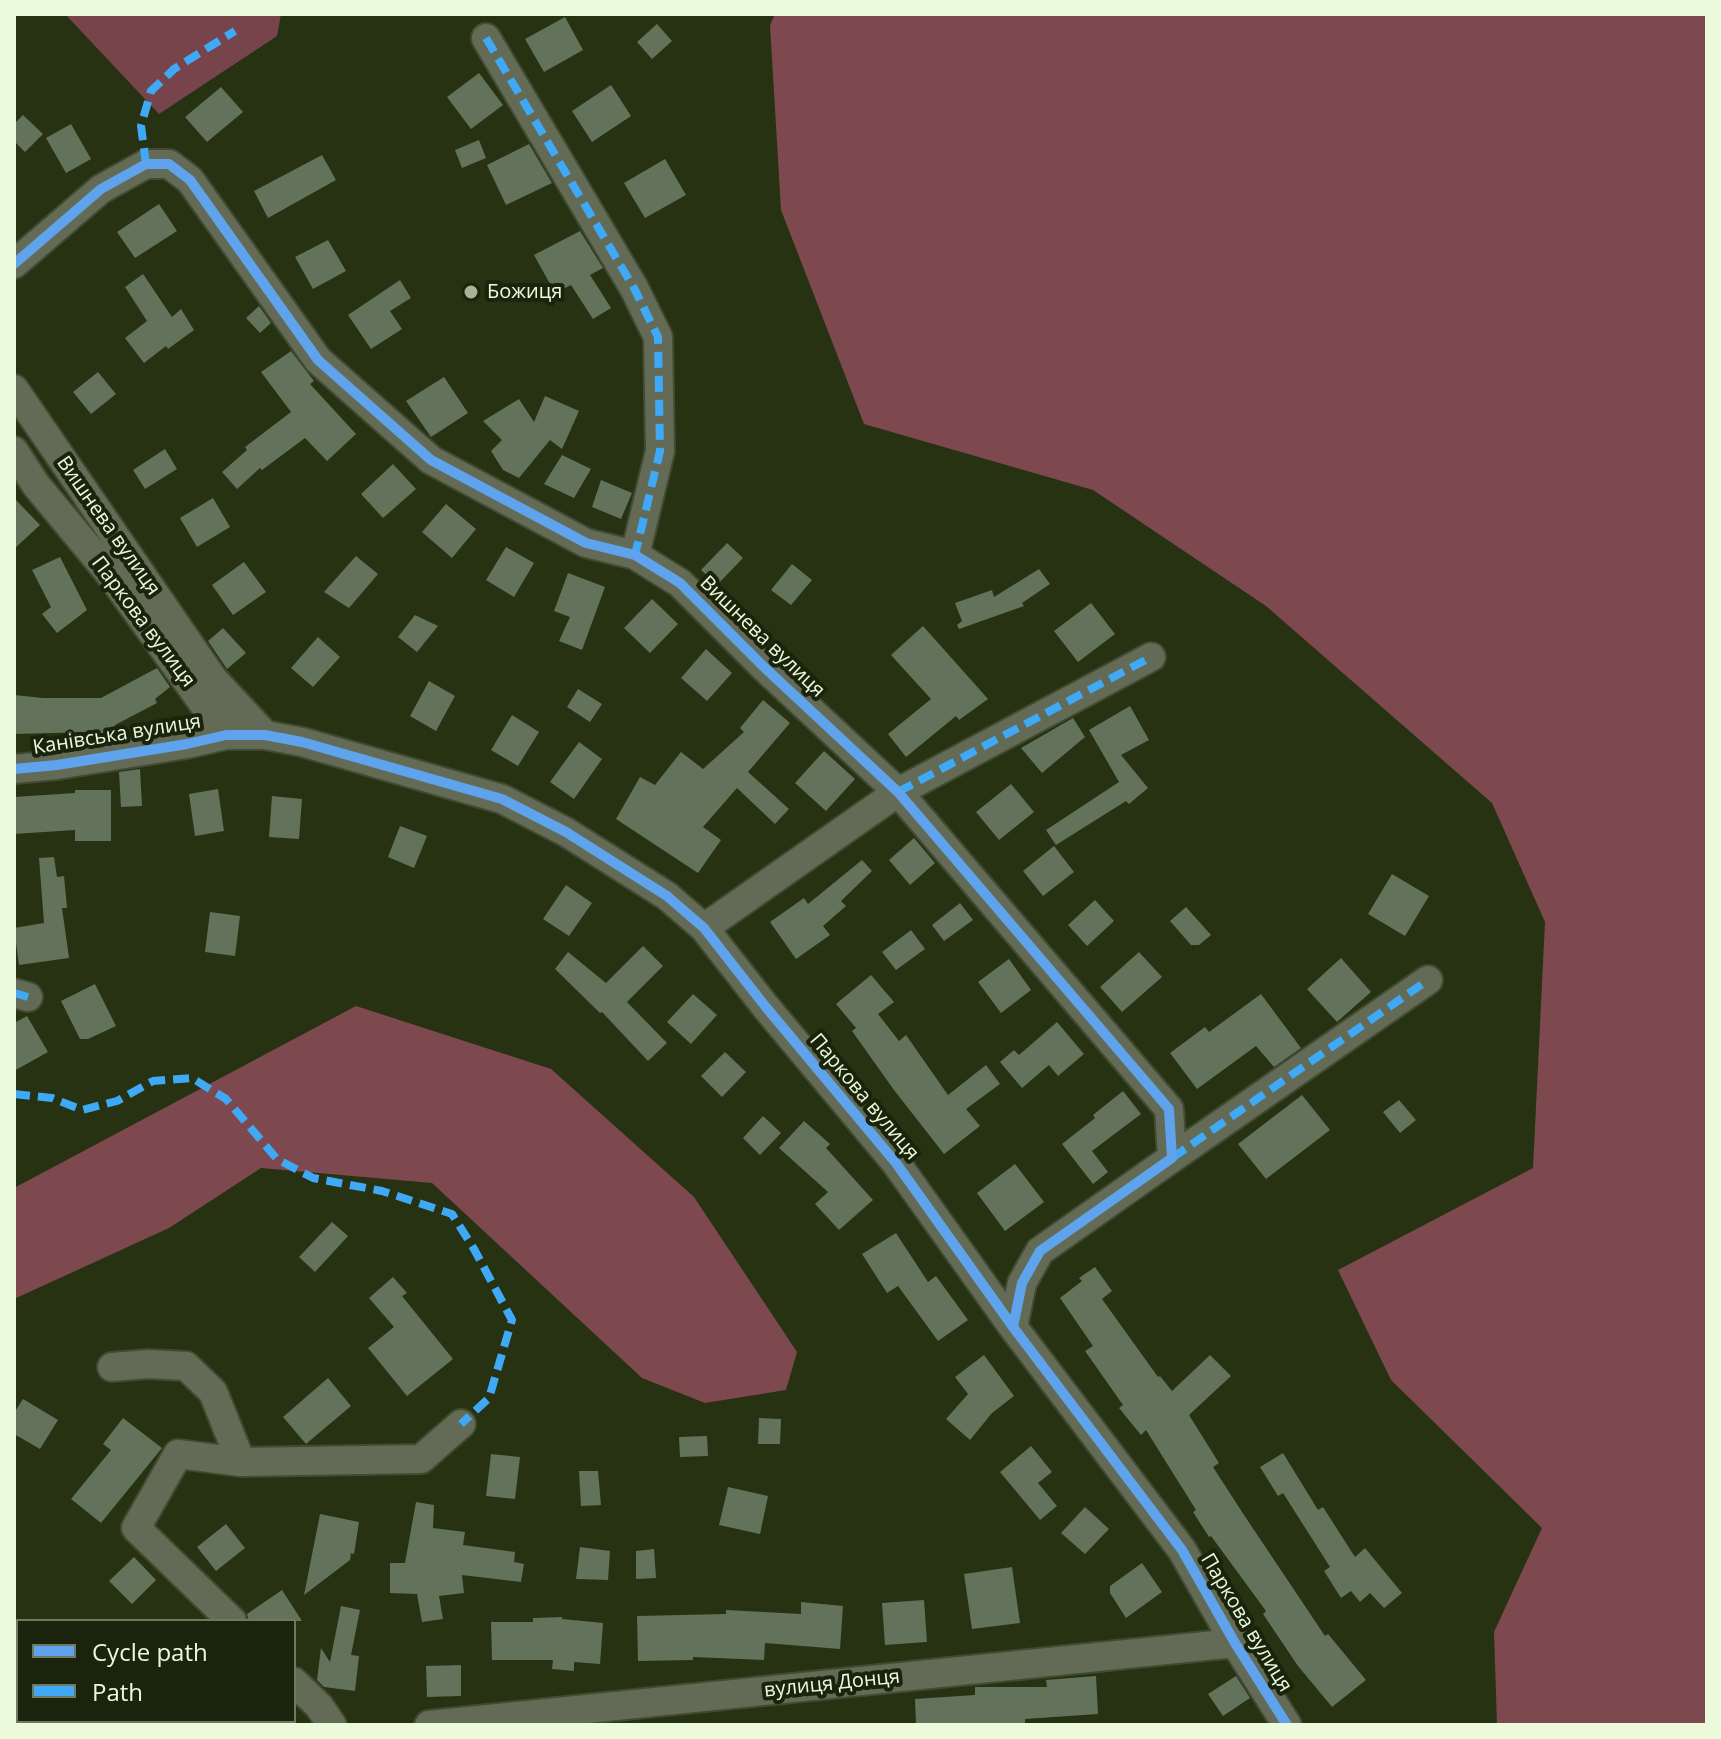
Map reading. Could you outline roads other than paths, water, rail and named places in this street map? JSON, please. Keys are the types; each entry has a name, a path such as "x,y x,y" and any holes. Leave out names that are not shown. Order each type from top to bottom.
{"street":[{"path":"486,38 634,288 658,337 660,451 635,555"},
{"name":"Вишнева вулиця","path":"14,264 101,189 146,164 169,164 190,180 318,360 431,460 586,543 635,555 680,583 765,668 898,792 1169,1109 1172,1158"},
{"name":"Вишнева вулиця","path":"15,399 213,679 265,735"},
{"name":"Паркова вулиця","path":"14,451 36,485 110,574 226,735 265,735 302,742 502,799 566,832 667,896 704,928 896,1163 1013,1327 1182,1550 1235,1643 1287,1725"},
{"path":"704,928 898,792 1151,657"},
{"name":"Канівська вулиця","path":"14,769 159,749 226,735"},
{"path":"1013,1327 1022,1283 1040,1251 1428,980"},
{"path":"112,1367 149,1364 186,1366 213,1392 241,1462"},
{"path":"230,1619 136,1528 178,1454 241,1462 421,1459 461,1424"},
{"name":"вулиця Донця","path":"429,1725 1235,1643"},
{"path":"296,1684 319,1706 332,1725"}],"place":[{"name":"Божиця","path":"471,292"}]}
